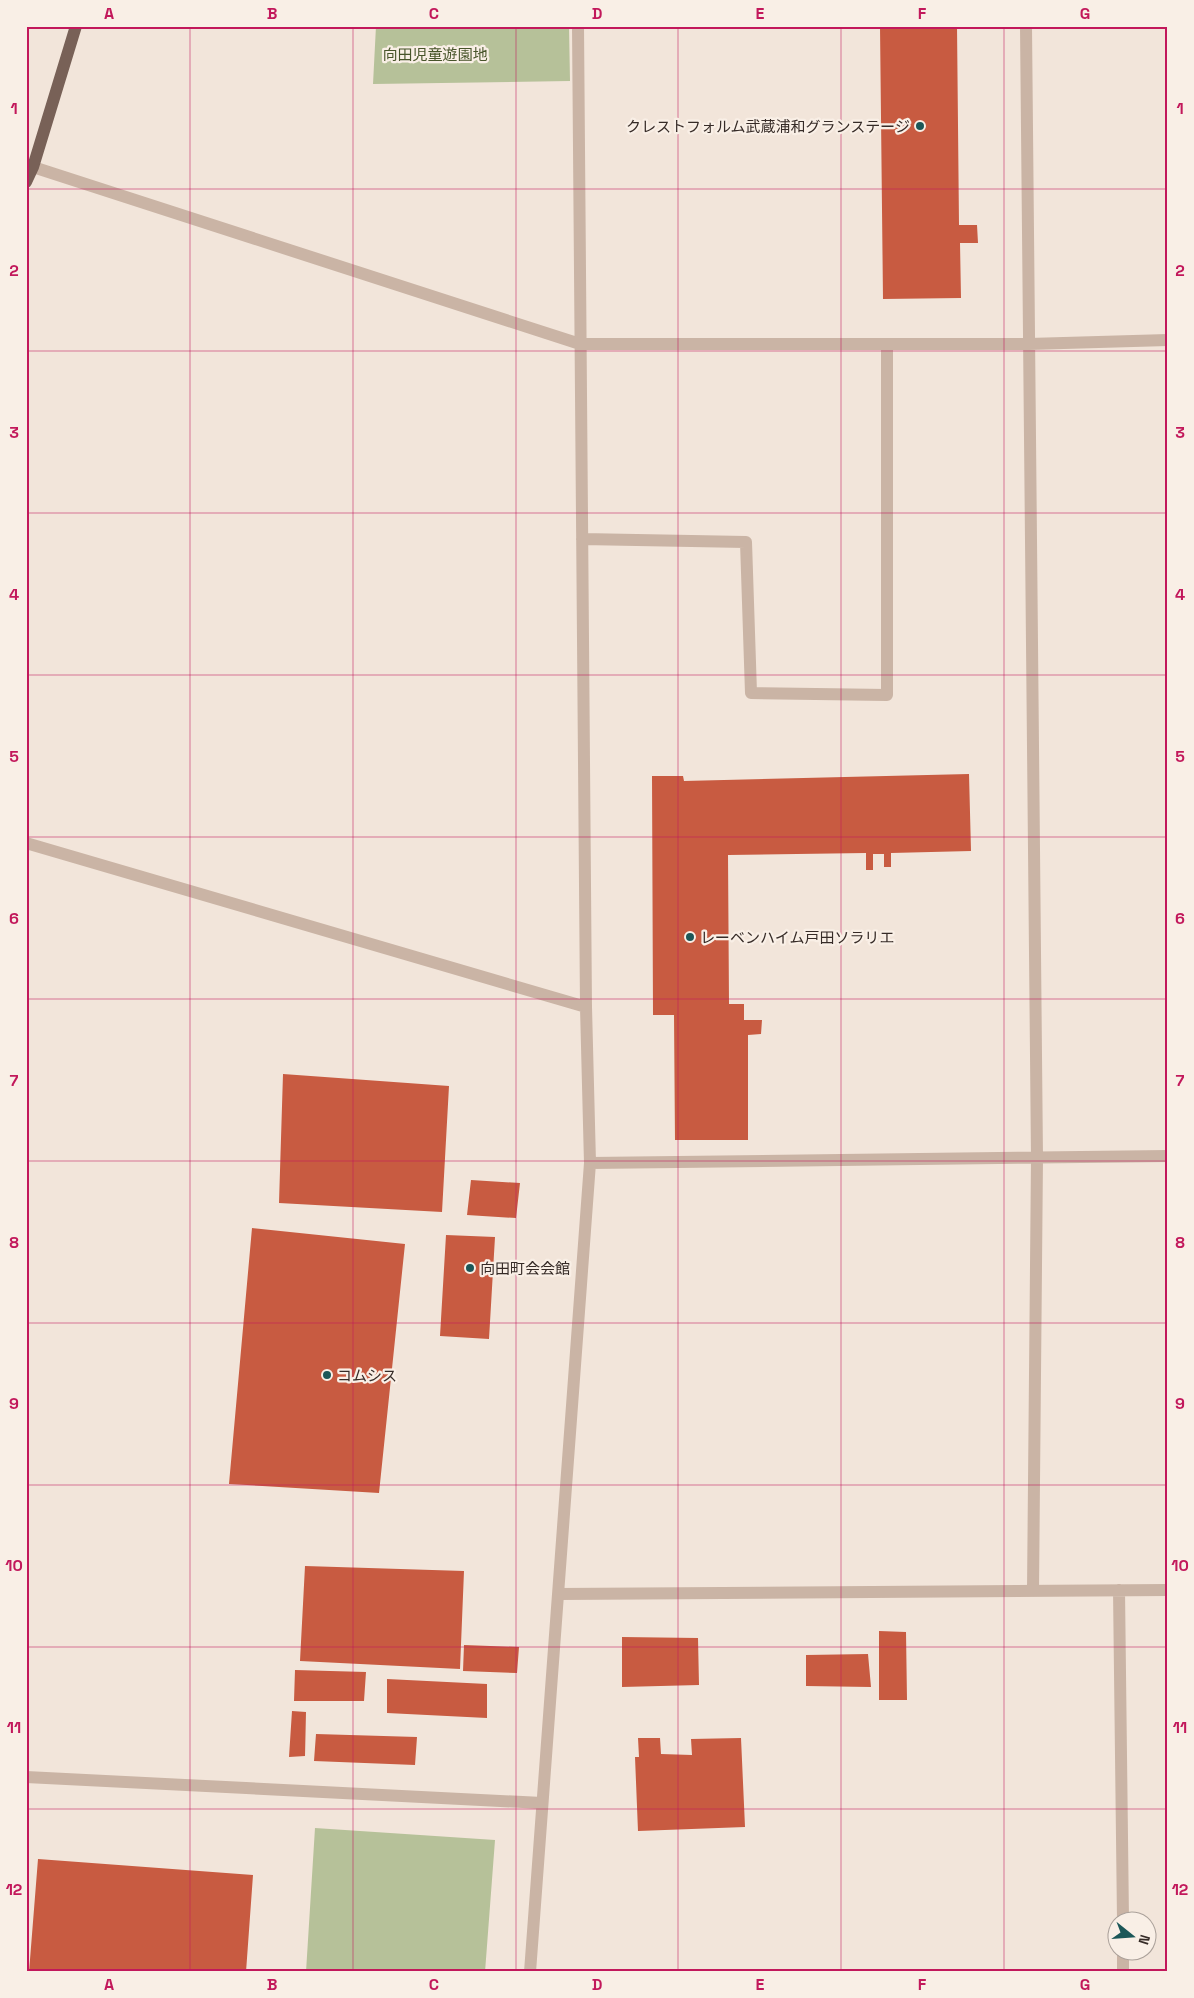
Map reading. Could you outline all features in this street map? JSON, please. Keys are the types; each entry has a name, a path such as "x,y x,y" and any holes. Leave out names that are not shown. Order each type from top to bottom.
{"main road":[{"path":"26,182 33,167 76,26"}],"street":[{"path":"530,1972 590,1163 586,1007 578,26"},
{"path":"1026,26 1037,1158 1033,1591"},
{"path":"33,167 580,344 1029,344 1168,340"},
{"path":"582,539 746,542 751,693 887,694 887,344"},
{"path":"26,844 586,1007"},
{"path":"590,1163 1168,1156"},
{"path":"1119,1590 1123,1910"},
{"path":"558,1594 1168,1590"},
{"path":"26,1777 542,1803"}],"green space":[{"name":"向田児童遊園地","path":"376,26 569,26 570,81 373,84"},
{"path":"315,1828 495,1840 485,1972 306,1972"}],"building":[{"name":"クレストフォルム武蔵浦和グランステージ","path":"880,26 957,26 959,225 977,225 978,243 960,243 961,298 883,299"},
{"name":"レーベンハイム戸田ソラリエ","path":"969,774 971,851 891,853 891,867 884,867 884,854 873,854 873,870 866,870 866,853 728,855 729,1004 744,1004 744,1020 762,1020 761,1034 748,1035 748,1140 675,1140 674,1015 653,1015 652,776 683,776 684,781"},
{"path":"283,1074 449,1086 442,1212 279,1203"},
{"path":"471,1180 520,1183 516,1218 467,1215"},
{"path":"252,1228 405,1244 379,1493 229,1484"},
{"path":"446,1235 495,1237 489,1339 440,1336"},
{"path":"305,1566 464,1571 460,1669 300,1661"},
{"path":"879,1631 906,1632 907,1700 879,1700"},
{"path":"622,1637 698,1638 699,1685 622,1687"},
{"path":"464,1645 519,1647 517,1673 463,1671"},
{"path":"868,1654 871,1687 806,1686 806,1655"},
{"path":"295,1670 366,1672 364,1701 294,1701"},
{"path":"387,1679 487,1684 487,1718 387,1713"},
{"path":"292,1711 306,1712 305,1756 289,1757"},
{"path":"316,1734 417,1737 415,1765 314,1761"},
{"path":"638,1738 660,1738 661,1754 692,1755 691,1739 741,1738 745,1827 638,1831 635,1757 639,1757"},
{"path":"38,1859 253,1875 246,1972 29,1972"}],"place":[{"name":"クレストフォルム武蔵浦和グランステージ","path":"920,126"},
{"name":"レーベンハイム戸田ソラリエ","path":"690,937"},
{"name":"向田町会会館","path":"470,1268"},
{"name":"コムシス","path":"327,1375"}]}
